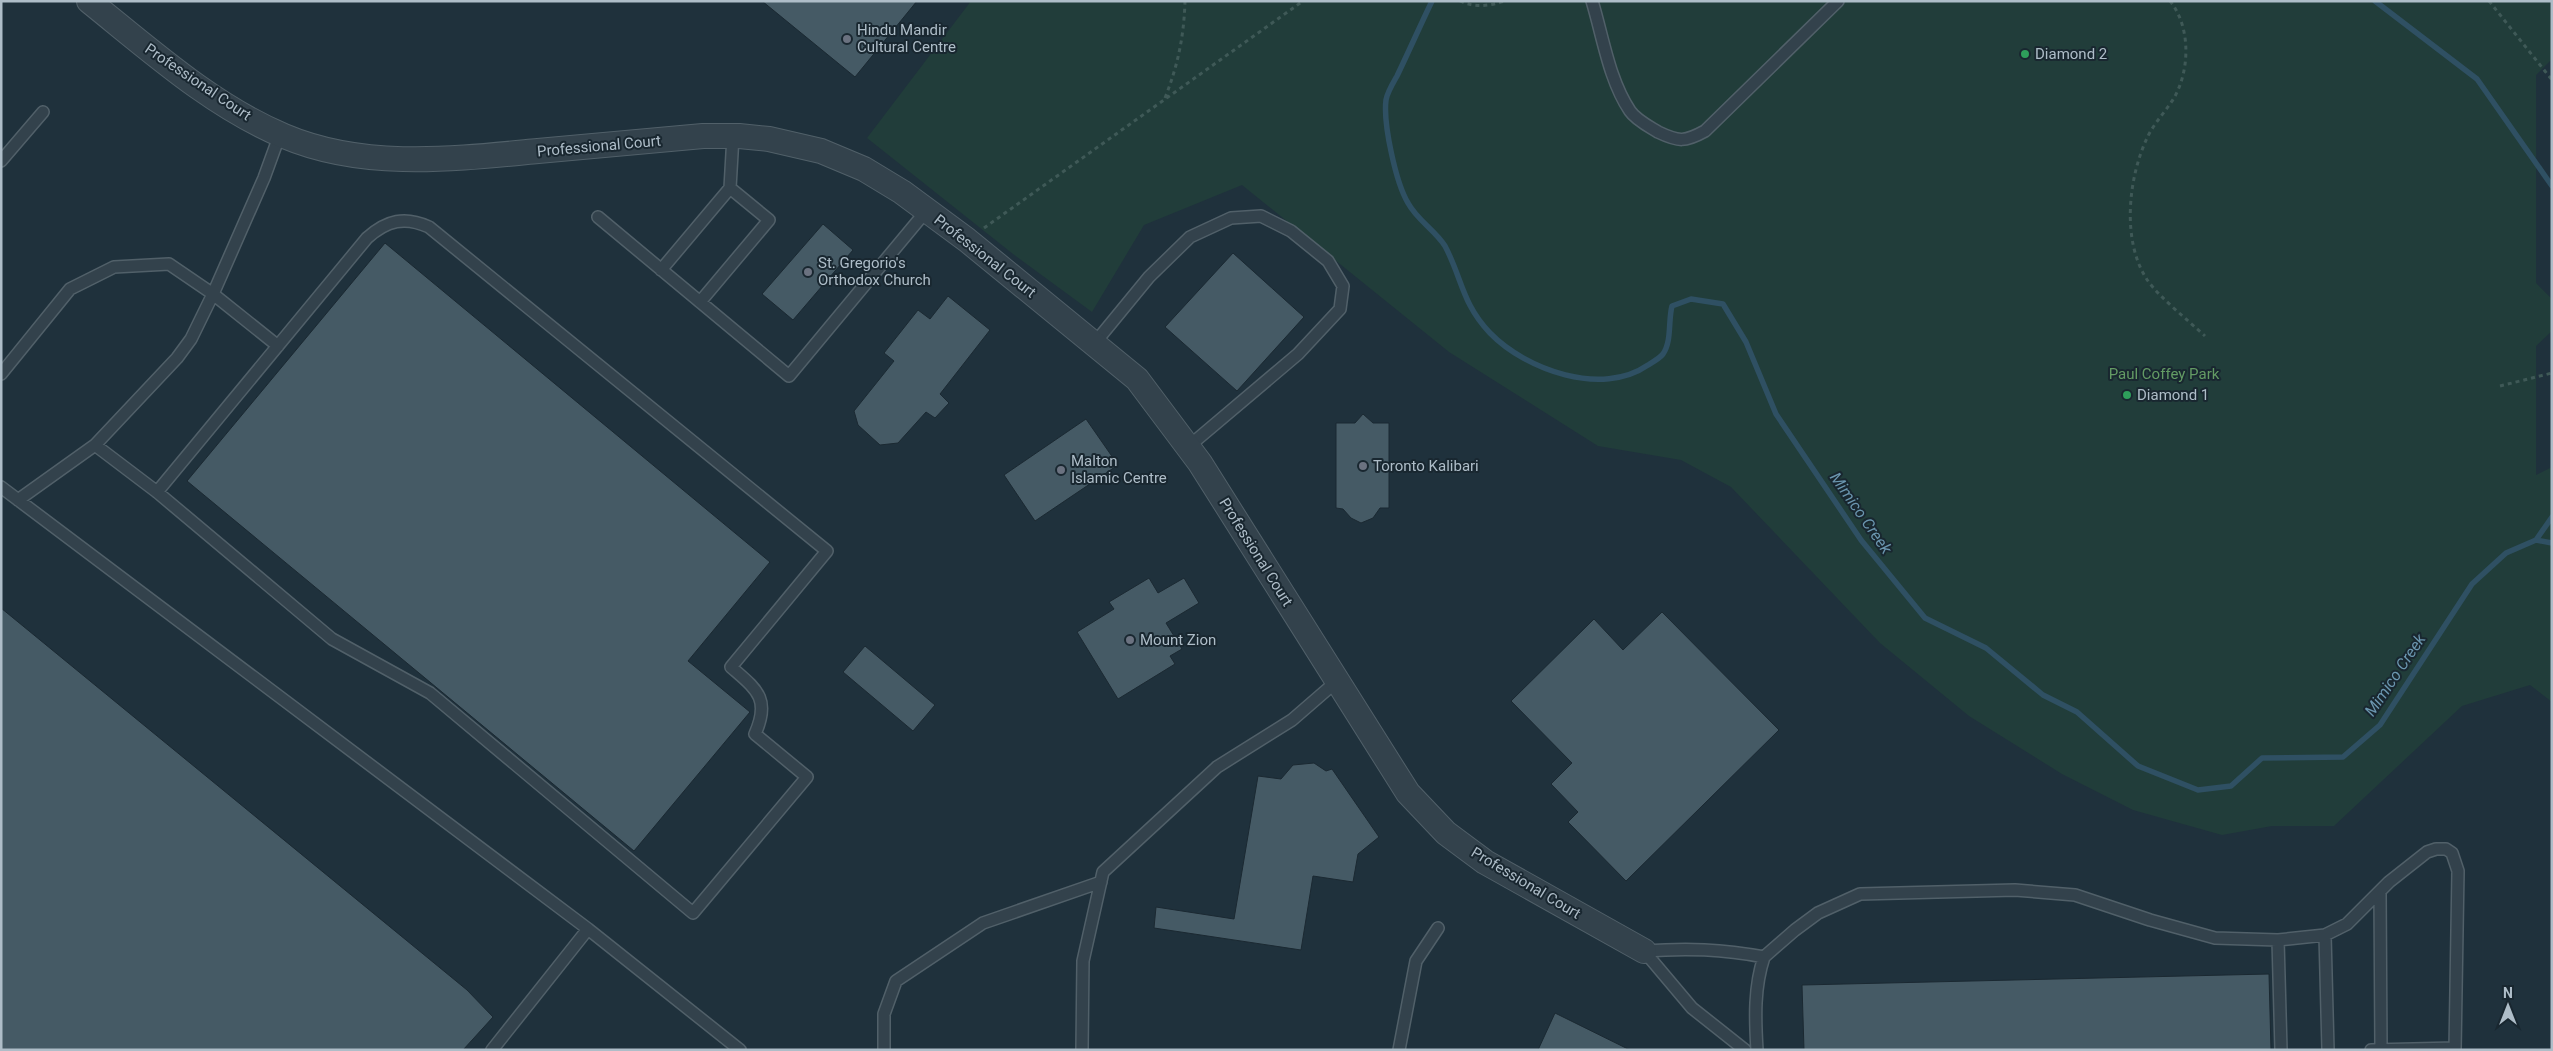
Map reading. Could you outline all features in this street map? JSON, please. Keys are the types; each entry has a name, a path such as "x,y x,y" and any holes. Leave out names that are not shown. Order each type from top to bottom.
{"street":[{"name":"Professional Court","path":"89,1 160,58 232,109 280,134 347,154 405,159 466,158 703,136 769,138 821,151 864,169 902,192 967,240 1137,379 1188,447 1408,793 1446,833 1486,862 1644,951"}],"lane":[{"path":"1592,1 1614,77 1631,113 1651,128 1669,137 1688,140 1705,131 1838,1"},
{"path":"1,161 43,112"},
{"path":"18,500 95,445 177,358 200,323 264,178 280,134"},
{"path":"661,270 730,188 733,136"},
{"path":"700,302 769,220 730,188"},
{"path":"598,217 789,376 927,210"},
{"path":"1094,344 1149,277 1190,237 1232,218 1261,216 1290,231 1328,261 1344,286 1340,309 1298,354 1188,447"},
{"path":"95,445 157,492 332,639 430,693 693,913 807,777 755,734 761,721 762,700 757,691 730,667 827,552 445,238 416,221 395,221 376,230 157,492"},
{"path":"1,374 70,289 114,267 169,264 213,294 278,346"},
{"path":"1,487 588,929 740,1050"},
{"path":"1082,1050 1083,961 1103,872 1217,767 1292,720 1337,681"},
{"path":"1757,1050 1755,1015 1757,982 1764,956 1818,913 1860,894 2015,890 2075,895 2150,920 2215,938 2278,940 2325,934 2347,924 2380,891 2427,852 2436,849 2446,849 2452,853 2458,872 2455,1049 2371,1050"},
{"path":"884,1050 884,1014 896,980 983,923 1101,882"},
{"path":"2380,891 2381,1050"},
{"path":"1399,1050 1416,961 1438,928"},
{"path":"492,1050 588,929"},
{"path":"2325,934 2328,1050"},
{"path":"2278,940 2281,1050"},
{"path":"1644,951 1688,948 1726,950 1764,956"},
{"path":"1644,951 1692,1008 1745,1050"}],"path":[{"path":"1165,100 1177,67 1184,30 1185,1"},
{"path":"967,240 1303,1"},
{"path":"1460,1 1469,6 1481,6 1505,1"},
{"path":"2170,1 2177,10 2185,38 2185,68 2175,96 2148,136 2136,174 2128,213 2133,249 2148,282 2205,336"},
{"path":"2489,1 2552,80"},
{"path":"2500,386 2552,373"}],"green space":[{"name":"Paul Coffey Park","path":"971,1 2552,1 2552,59 2536,75 2536,283 2552,299 2552,331 2536,346 2536,475 2552,467 2552,702 2530,685 2462,706 2334,826 2272,826 2222,835 2133,810 2062,774 1969,716 1880,643 1731,487 1681,460 1598,446 1449,352 1242,185 1144,225 1092,312 1013,254 867,138"}],"building":[{"name":"Hindu Mandir Cultural Centre","path":"762,1 917,1 855,77"},
{"name":"St. Gregorio's Orthodox Church","path":"823,224 853,250 793,320 762,294"},
{"path":"385,243 770,562 688,661 750,712 634,851 187,481"},
{"path":"1233,253 1304,317 1237,391 1165,327"},
{"path":"948,296 990,330 940,394 949,403 935,418 926,412 898,443 880,445 858,425 854,411 894,361 884,353 918,310 930,319"},
{"name":"Toronto Kalibari","path":"1363,414 1373,423 1389,423 1389,508 1380,508 1373,518 1361,523 1351,518 1343,509 1336,508 1336,423 1355,423"},
{"name":"Malton Islamic Centre","path":"1086,419 1118,465 1035,521 1004,475"},
{"name":"Mount Zion","path":"1149,578 1158,593 1184,578 1199,603 1166,623 1182,649 1170,656 1175,664 1118,699 1077,632 1114,609 1109,602"},
{"path":"1,608 467,990 493,1017 463,1050 1,1050"},
{"path":"1662,612 1779,730 1626,881 1568,822 1578,812 1551,784 1572,763 1511,701 1594,619 1623,650"},
{"path":"865,646 935,705 913,731 843,672"},
{"path":"1314,763 1326,771 1332,769 1379,837 1358,854 1353,882 1313,876 1301,950 1154,928 1156,907 1234,919 1258,776 1281,779 1293,765"},
{"path":"2269,974 2271,1050 1804,1050 1802,985"},
{"path":"1555,1013 1630,1050 1538,1050"}],"waterway":[{"name":"Mimico Creek","path":"1432,1 1386,100 1388,138 1403,194 1416,215 1445,246 1468,301 1490,333 1523,358 1544,368 1565,375 1587,379 1609,379 1629,374 1652,363 1663,354 1668,343 1672,306 1691,299 1723,304 1746,342 1776,414 1861,540 1925,618 1986,648 2043,695 2077,712 2138,766 2198,790 2231,786 2262,758 2343,757 2380,725 2472,584 2506,553 2536,540 2552,543"},
{"path":"2375,1 2477,79 2552,186"},
{"path":"2536,540 2552,517"}],"place":[{"name":"Hindu Mandir Cultural Centre","path":"847,39"},
{"name":"Diamond 2","path":"2025,54"},
{"name":"St. Gregorio's Orthodox Church","path":"808,272"},
{"name":"Diamond 1","path":"2127,395"},
{"name":"Toronto Kalibari","path":"1363,466"},
{"name":"Malton Islamic Centre","path":"1061,470"},
{"name":"Mount Zion","path":"1130,640"}]}
